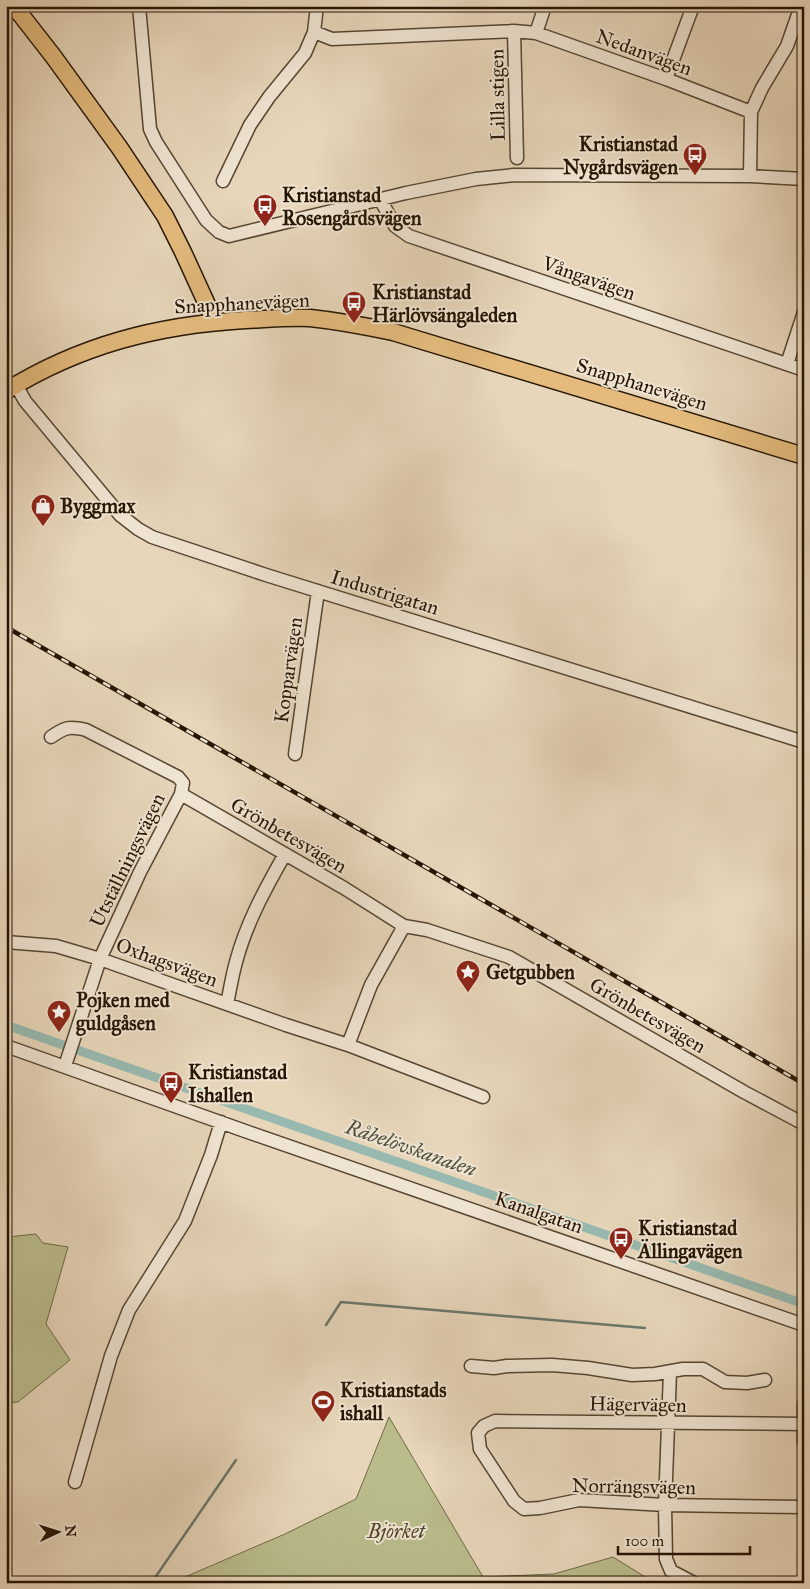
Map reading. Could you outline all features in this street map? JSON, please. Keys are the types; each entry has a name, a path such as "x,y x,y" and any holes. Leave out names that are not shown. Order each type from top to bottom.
{"main road":[{"path":"14,6 31,26 96,116 165,216 183,252 208,323"},
{"path":"6,14 18,24 56,72 96,116"},
{"name":"Snapphanevägen","path":"11,388 59,362 104,344 155,331 208,323 308,318 354,324 393,332 804,456"}],"street":[{"path":"139,6 150,129 156,142 206,220 219,232 229,236 380,199 476,179 514,175 750,176 804,179"},
{"path":"223,181 250,125 269,97 305,53 314,32 316,6"},
{"path":"536,33 545,6"},
{"path":"666,79 693,6"},
{"path":"750,176 750,112 787,46 801,6"},
{"name":"Nedanvägen","path":"314,32 332,39 514,32 536,33 666,79 750,112"},
{"name":"Lilla stigen","path":"514,32 517,158"},
{"name":"Vångavägen","path":"380,199 395,226 409,236 804,370"},
{"path":"786,364 804,312"},
{"name":"Industrigatan","path":"11,388 25,401 120,515 152,538 804,742"},
{"name":"Kopparvägen","path":"295,754 318,591"},
{"name":"Utställningsvägen","path":"51,737 62,729 74,727 86,730 178,777 183,783 181,794 140,872 100,958 65,1066"},
{"name":"Grönbetesvägen","path":"181,794 344,888 404,926 427,930 508,957 744,1092 804,1124"},
{"name":"Oxhagsvägen","path":"227,1004 236,962 247,930 262,893 285,854"},
{"path":"348,1045 372,985 404,926"},
{"name":"Oxhagsvägen","path":"6,942 56,946 100,958 348,1045 483,1097"},
{"name":"Kanalgatan","path":"6,1046 804,1325"},
{"path":"75,1482 111,1356 129,1310 185,1221 212,1155 221,1122"},
{"path":"471,1366 494,1368 552,1365 632,1375 683,1369 703,1369 726,1382 765,1380"},
{"path":"670,1372 666,1559 670,1571 694,1583"},
{"path":"804,1402 804,1442"},
{"name":"Hägervägen","path":"478,1433 484,1426 495,1421 803,1424"},
{"name":"Norrängsvägen","path":"478,1433 480,1449 514,1501 524,1509 540,1508 579,1500 666,1505 804,1507"}],"green space":[{"path":"36,1234 43,1243 68,1247 46,1324 70,1360 18,1402 6,1403 6,1236"},
{"name":"Björket","path":"389,1417 483,1577 554,1574 613,1557 655,1583 171,1583 285,1534 356,1499"}],"waterway":[{"name":"Råbelövskanalen","path":"6,1025 804,1304"},
{"path":"326,1325 341,1302 645,1328"},
{"path":"149,1583 152,1582 236,1460"}],"railway":[{"path":"6,627 804,1084"}],"place":[{"name":"Kristianstad Nygårdsvägen","path":"695,176"},
{"name":"Kristianstad Rosengårdsvägen","path":"265,227"},
{"name":"Kristianstad Härlövsängaleden","path":"354,324"},
{"name":"Byggmax","path":"43,527"},
{"name":"Getgubben","path":"468,993"},
{"name":"Pojken med guldgåsen","path":"59,1033"},
{"name":"Kristianstad Ishallen","path":"171,1104"},
{"name":"Kristianstad Ällingavägen","path":"621,1260"},
{"name":"Kristianstads ishall","path":"323,1423"}]}
